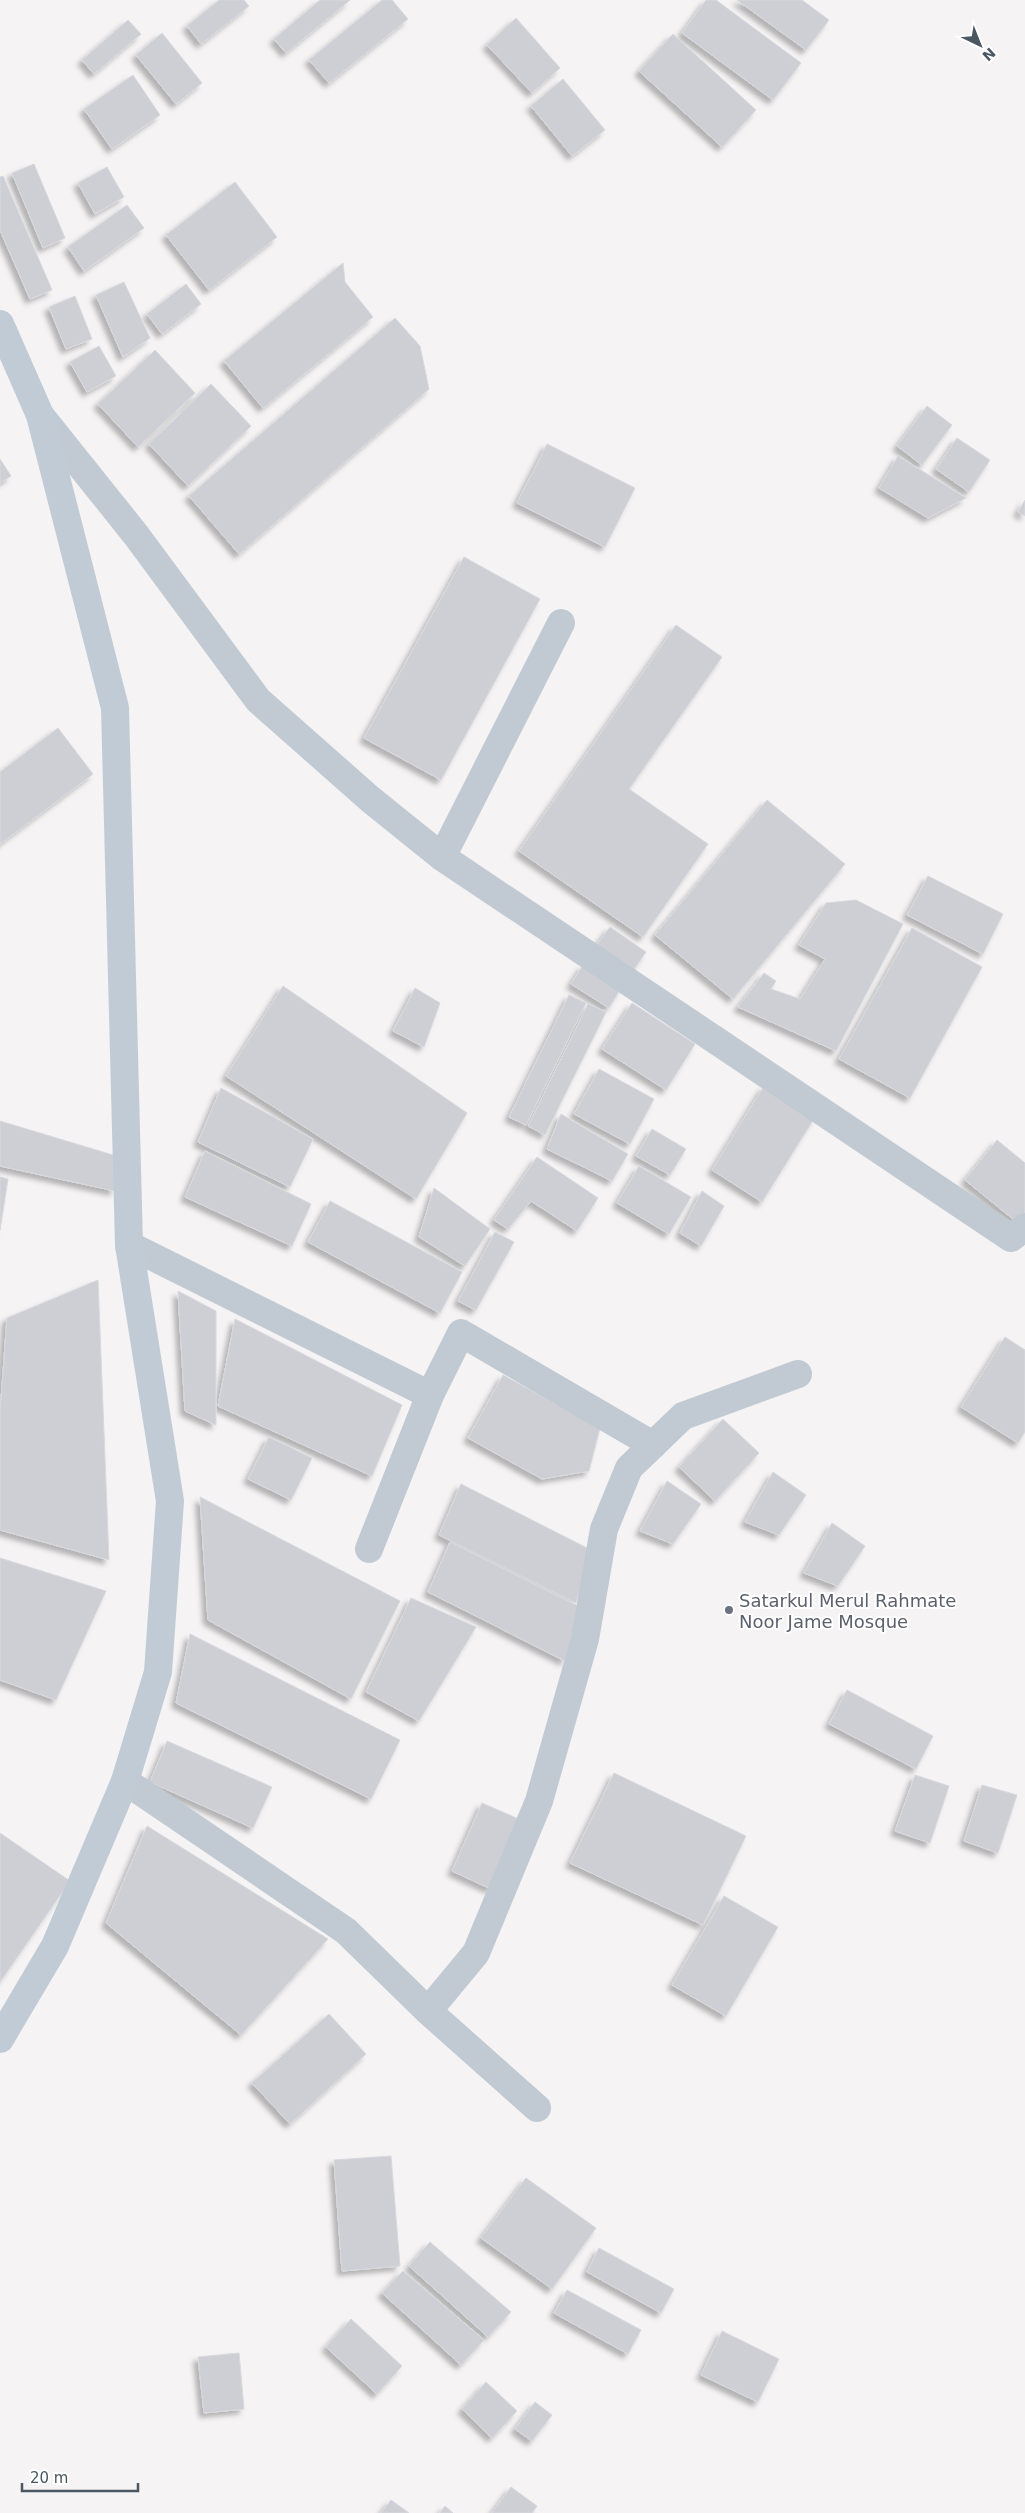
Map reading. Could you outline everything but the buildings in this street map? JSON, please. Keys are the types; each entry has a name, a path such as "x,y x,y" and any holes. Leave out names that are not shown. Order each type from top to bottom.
{"street":[{"path":"0,324 40,415 115,708 128,1245 170,1501 158,1672 125,1781 55,1946 0,2039"},
{"path":"40,415 136,535 258,700 370,799 442,857 1011,1238 1025,1227"},
{"path":"442,857 561,622"},
{"path":"128,1245 430,1395"},
{"path":"369,1549 430,1395 462,1333 653,1445"},
{"path":"428,2010 476,1953 539,1801 585,1639 604,1529 629,1468 683,1416 798,1374"},
{"path":"125,1781 346,1931 428,2010 537,2108"}],"place":[{"name":"Satarkul Merul Rahmate Noor Jame Mosque","path":"729,1610"}]}
